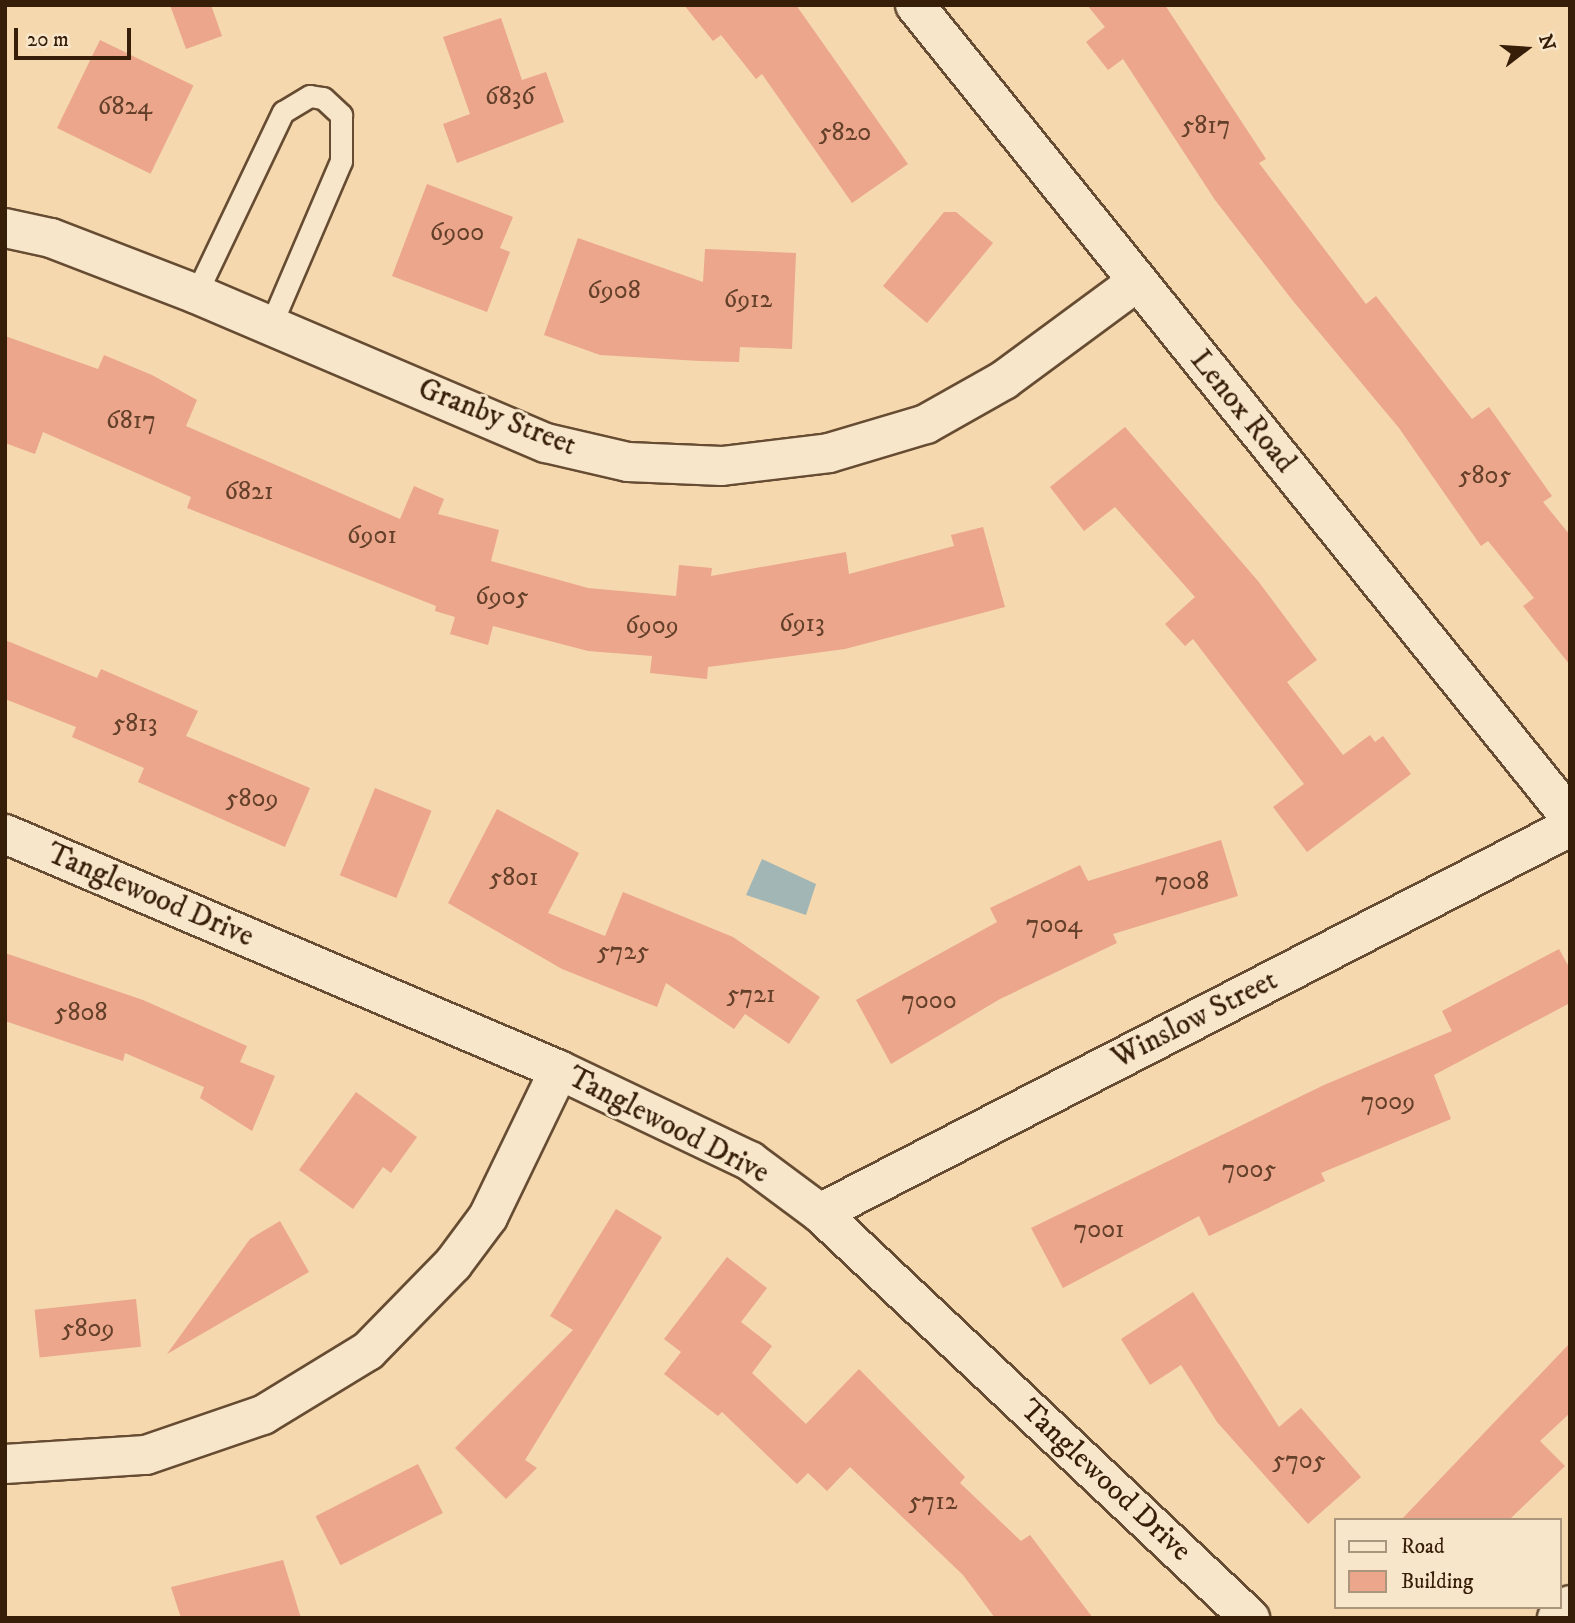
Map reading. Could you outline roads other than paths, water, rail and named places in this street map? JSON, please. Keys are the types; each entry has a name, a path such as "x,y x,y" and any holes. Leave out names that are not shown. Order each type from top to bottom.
{"street":[{"name":"Lenox Road","path":"915,5 1570,817"},
{"name":"Granby Street","path":"5,228 51,238 196,293 270,327 546,443 628,462 722,466 829,453 926,424 1004,380 1137,282"},
{"name":"Winslow Street","path":"820,1213 1570,827"},
{"name":"Tanglewood Drive","path":"5,834 559,1070 750,1161 820,1213 1250,1618"},
{"path":"5,1464 146,1455 263,1415 368,1351 453,1264 488,1217 559,1070"},
{"path":"1558,1618 1570,1605"}],"lane":[{"path":"196,293 283,112 310,96 323,98 341,114 341,161 270,327"}]}
